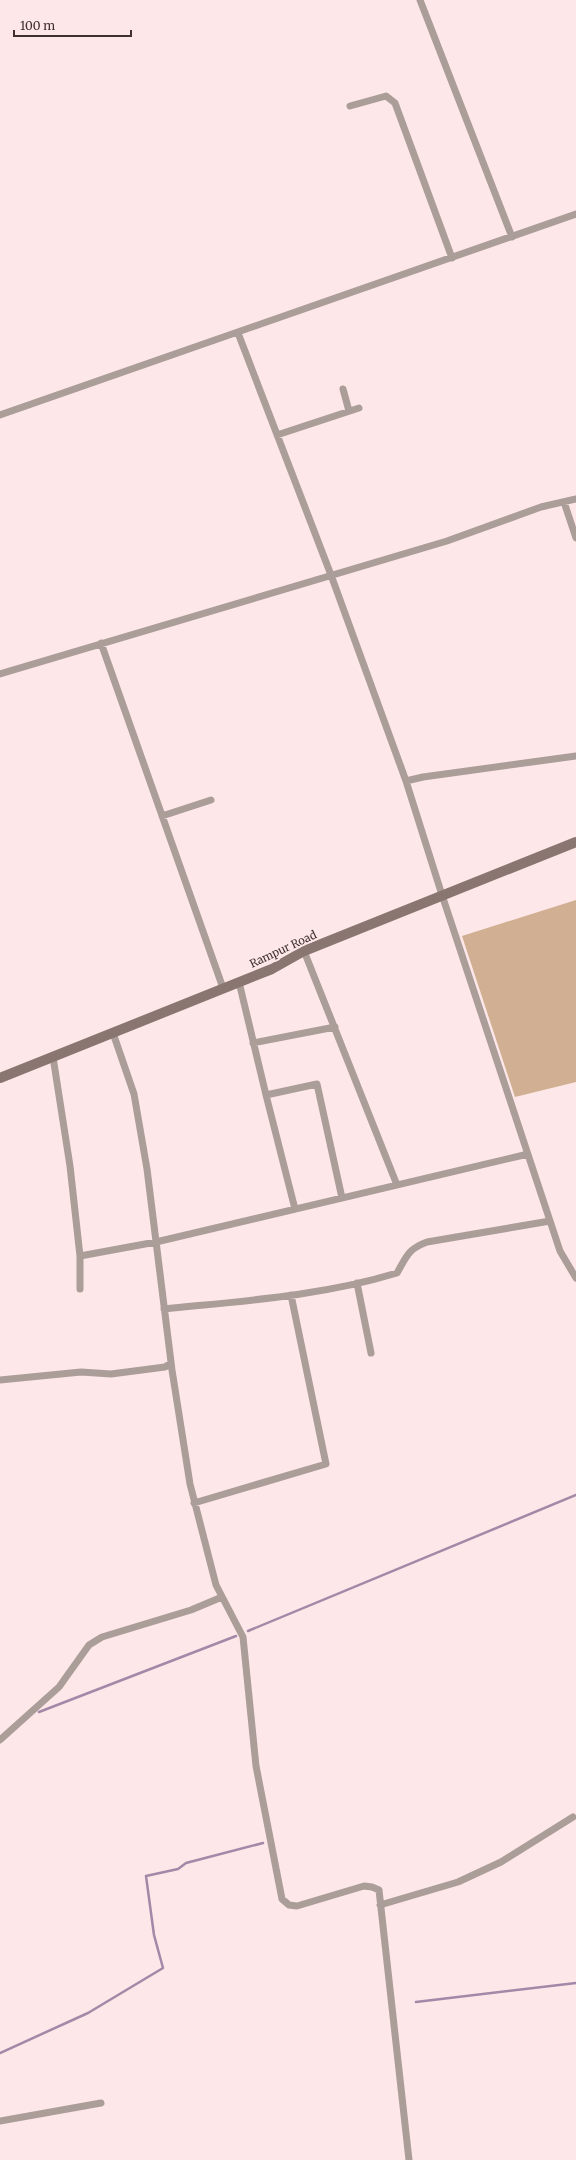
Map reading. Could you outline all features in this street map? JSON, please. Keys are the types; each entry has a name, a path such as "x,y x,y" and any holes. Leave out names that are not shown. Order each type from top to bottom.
{"main road":[{"name":"Rampur Road","path":"0,1078 272,969 304,951 576,842"}],"street":[{"path":"420,0 512,237"},
{"path":"350,106 386,96 395,103 452,258"},
{"path":"0,415 576,214"},
{"path":"238,333 331,575 406,781 442,895 560,1251 576,1278"},
{"path":"343,389 349,411"},
{"path":"277,435 359,408"},
{"path":"0,674 448,541 540,507 576,499"},
{"path":"564,502 576,538"},
{"path":"101,644 223,988"},
{"path":"406,781 423,777 576,756"},
{"path":"162,816 211,800"},
{"path":"304,951 397,1185"},
{"path":"239,982 295,1210"},
{"path":"253,1043 335,1027"},
{"path":"113,1034 134,1094 147,1169 171,1363 194,1503 216,1585 243,1637 256,1766 282,1899 289,1905 297,1906 364,1886 379,1890 409,2160"},
{"path":"54,1057 70,1166 80,1256 80,1289"},
{"path":"266,1095 317,1084 342,1198"},
{"path":"80,1256 156,1242 528,1154"},
{"path":"164,1309 291,1295 357,1284 397,1273 409,1251 415,1246 428,1242 550,1221"},
{"path":"357,1284 371,1353"},
{"path":"194,1503 326,1464 291,1295"},
{"path":"0,1380 81,1372 111,1374 165,1367 171,1363"},
{"path":"0,1740 59,1688 89,1645 102,1637 191,1610 222,1597"},
{"path":"380,1905 458,1882 501,1862 573,1817"},
{"path":"0,2121 101,2103"}],"shaded area":[{"path":"576,900 576,1082 515,1097 462,936"}],"waterway":[{"path":"248,1631 576,1495"},
{"path":"39,1712 236,1636"},
{"path":"0,2053 88,2013 163,1968 154,1935 146,1876 178,1869 186,1863 263,1843"},
{"path":"416,2002 576,1983"}]}
